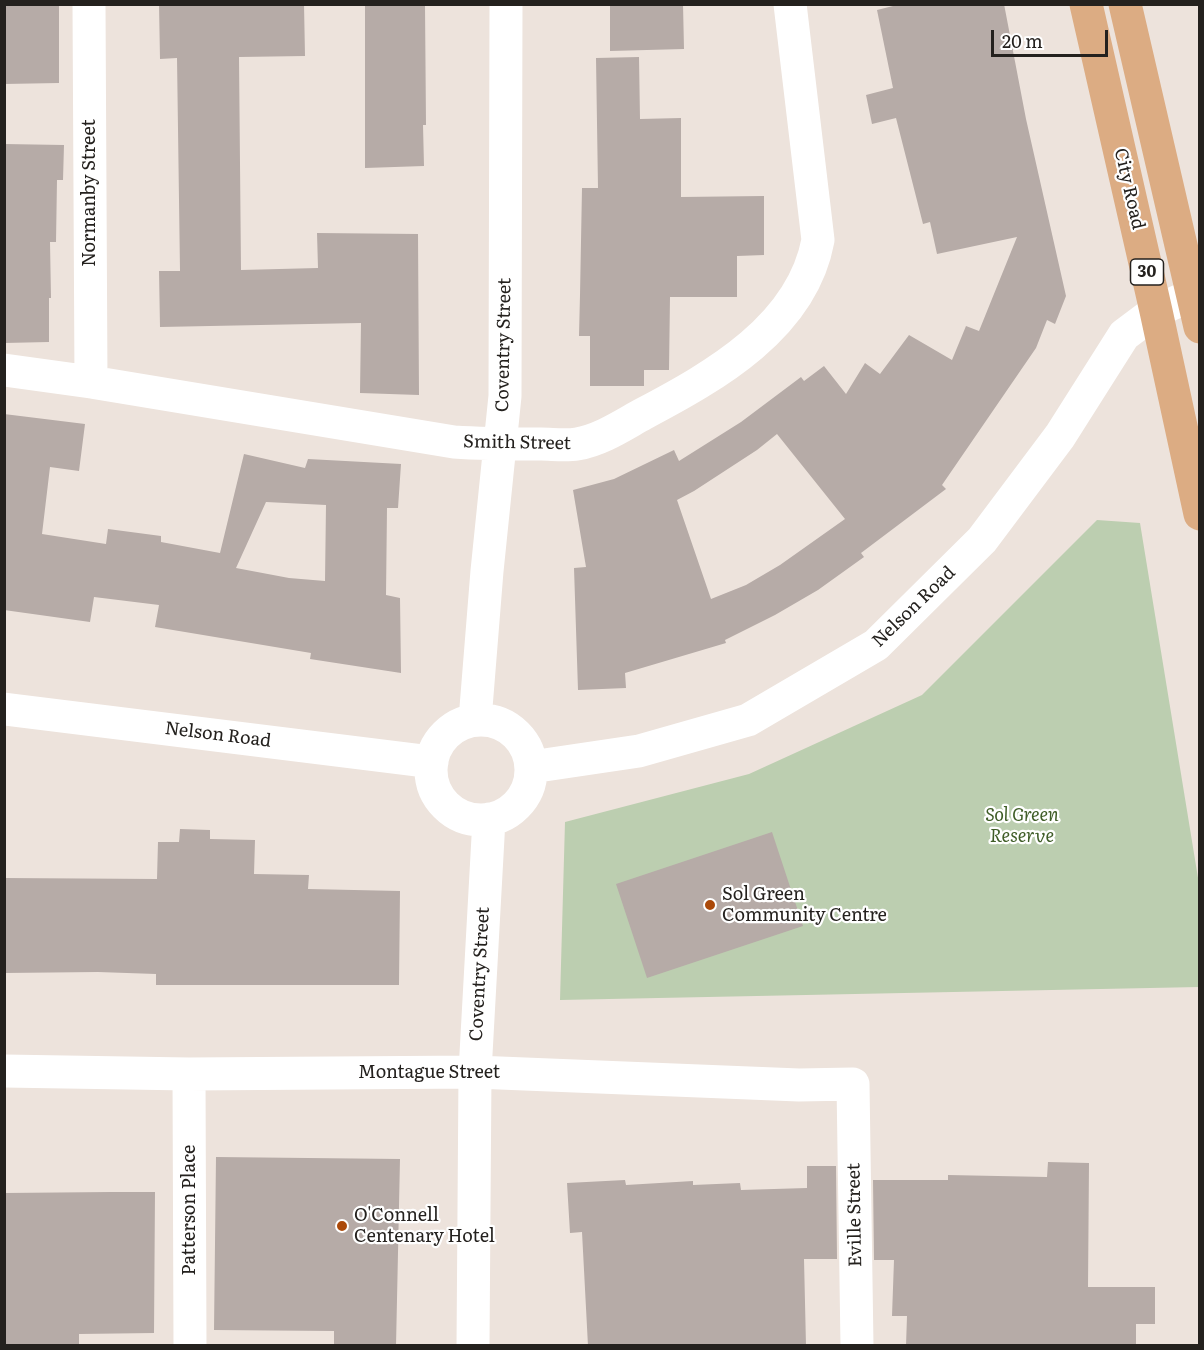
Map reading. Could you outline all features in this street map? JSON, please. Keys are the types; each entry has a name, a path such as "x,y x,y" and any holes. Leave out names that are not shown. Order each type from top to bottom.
{"main road":[{"name":"City Road","path":"1086,4 1200,514"},
{"name":"City Road","path":"1125,4 1200,327"}],"street":[{"name":"Normanby Street","path":"89,4 90,382"},
{"name":"Coventry Street","path":"475,720 505,396 506,4"},
{"name":"Smith Street","path":"4,370 454,442 499,445 577,444 598,438 662,404 717,371 743,352 769,329 800,290 814,258 818,240 790,4"},
{"name":"Nelson Road","path":"531,767 639,751 748,720 876,645 982,540 1060,436 1124,335 1156,311 1192,295"},
{"name":"Nelson Road","path":"4,709 432,762"},
{"path":"475,720 491,720 507,727 519,737 527,751 531,767 530,782 515,807 503,815 489,819 473,819 458,814 445,805 436,792 432,777 432,762 437,746 446,734 459,724 475,720"},
{"name":"Coventry Street","path":"473,1346 475,1072 489,819"},
{"name":"Montague Street","path":"4,1071 189,1074 475,1072 800,1085 853,1084"},
{"name":"Patterson Place","path":"189,1074 190,1346"},
{"name":"Eville Street","path":"853,1084 857,1346"}],"green space":[{"name":"Sol Green Reserve","path":"1097,520 1140,523 1199,884 1199,987 560,1000 565,822 749,774 922,695"}],"building":[{"path":"4,4 59,4 59,83 4,84"},
{"path":"159,4 304,4 305,56 239,57 241,270 318,268 317,233 418,234 419,395 360,393 361,323 160,327 159,271 180,271 177,58 160,59"},
{"path":"610,4 683,4 684,49 610,51"},
{"path":"901,4 1004,4 1026,119 1066,296 1055,324 1047,320 1036,348 942,485 946,489 861,553 864,557 818,590 725,640 726,643 625,673 626,688 578,690 574,568 586,567 573,490 614,479 674,450 679,461 741,422 801,377 804,381 824,366 846,394 865,363 880,374 909,335 952,360 966,326 979,331 1017,237 937,254 930,222 923,224 896,118 872,124 866,95 893,88 877,10","holes":["777,434 845,519 780,565 746,585 711,599 677,500 757,450"]},
{"path":"365,6 425,6 424,166 365,168"},
{"path":"639,57 640,119 681,118 681,197 764,196 764,255 737,256 737,297 670,297 669,370 644,370 644,386 590,386 590,336 579,336 582,188 598,188 596,58"},
{"path":"4,144 64,145 63,180 57,180 56,242 50,242 49,342 4,343"},
{"path":"4,414 85,424 79,471 50,467 42,534 106,544 108,529 161,536 161,542 220,553 244,454 305,468 308,459 401,464 398,508 387,508 386,595 400,598 401,673 310,659 311,653 155,627 159,605 94,597 90,622 4,610","holes":["266,502 326,505 325,581 289,578 236,568"]},
{"path":"180,829 210,830 210,839 255,840 254,874 309,875 308,889 400,891 399,985 156,985 156,974 4,973 4,878 157,879 158,842 179,842"},
{"name":"Sol Green Community Centre","path":"772,832 803,926 647,978 616,884"},
{"path":"216,1157 400,1159 396,1346 334,1346 334,1331 214,1330"},
{"path":"1048,1162 1089,1163 1088,1287 1155,1287 1155,1324 1136,1324 1136,1346 906,1346 907,1316 892,1316 894,1260 874,1260 873,1180 948,1180 948,1175 1047,1177"},
{"path":"807,1166 836,1166 837,1259 804,1259 806,1346 588,1346 582,1232 570,1233 567,1183 625,1180 626,1185 693,1181 693,1185 740,1183 741,1190 807,1188"},
{"path":"155,1192 154,1333 79,1334 79,1346 4,1346 4,1193"}],"place":[{"name":"Sol Green Community Centre","path":"710,905"},
{"name":"O'Connell Centenary Hotel","path":"342,1226"}]}
